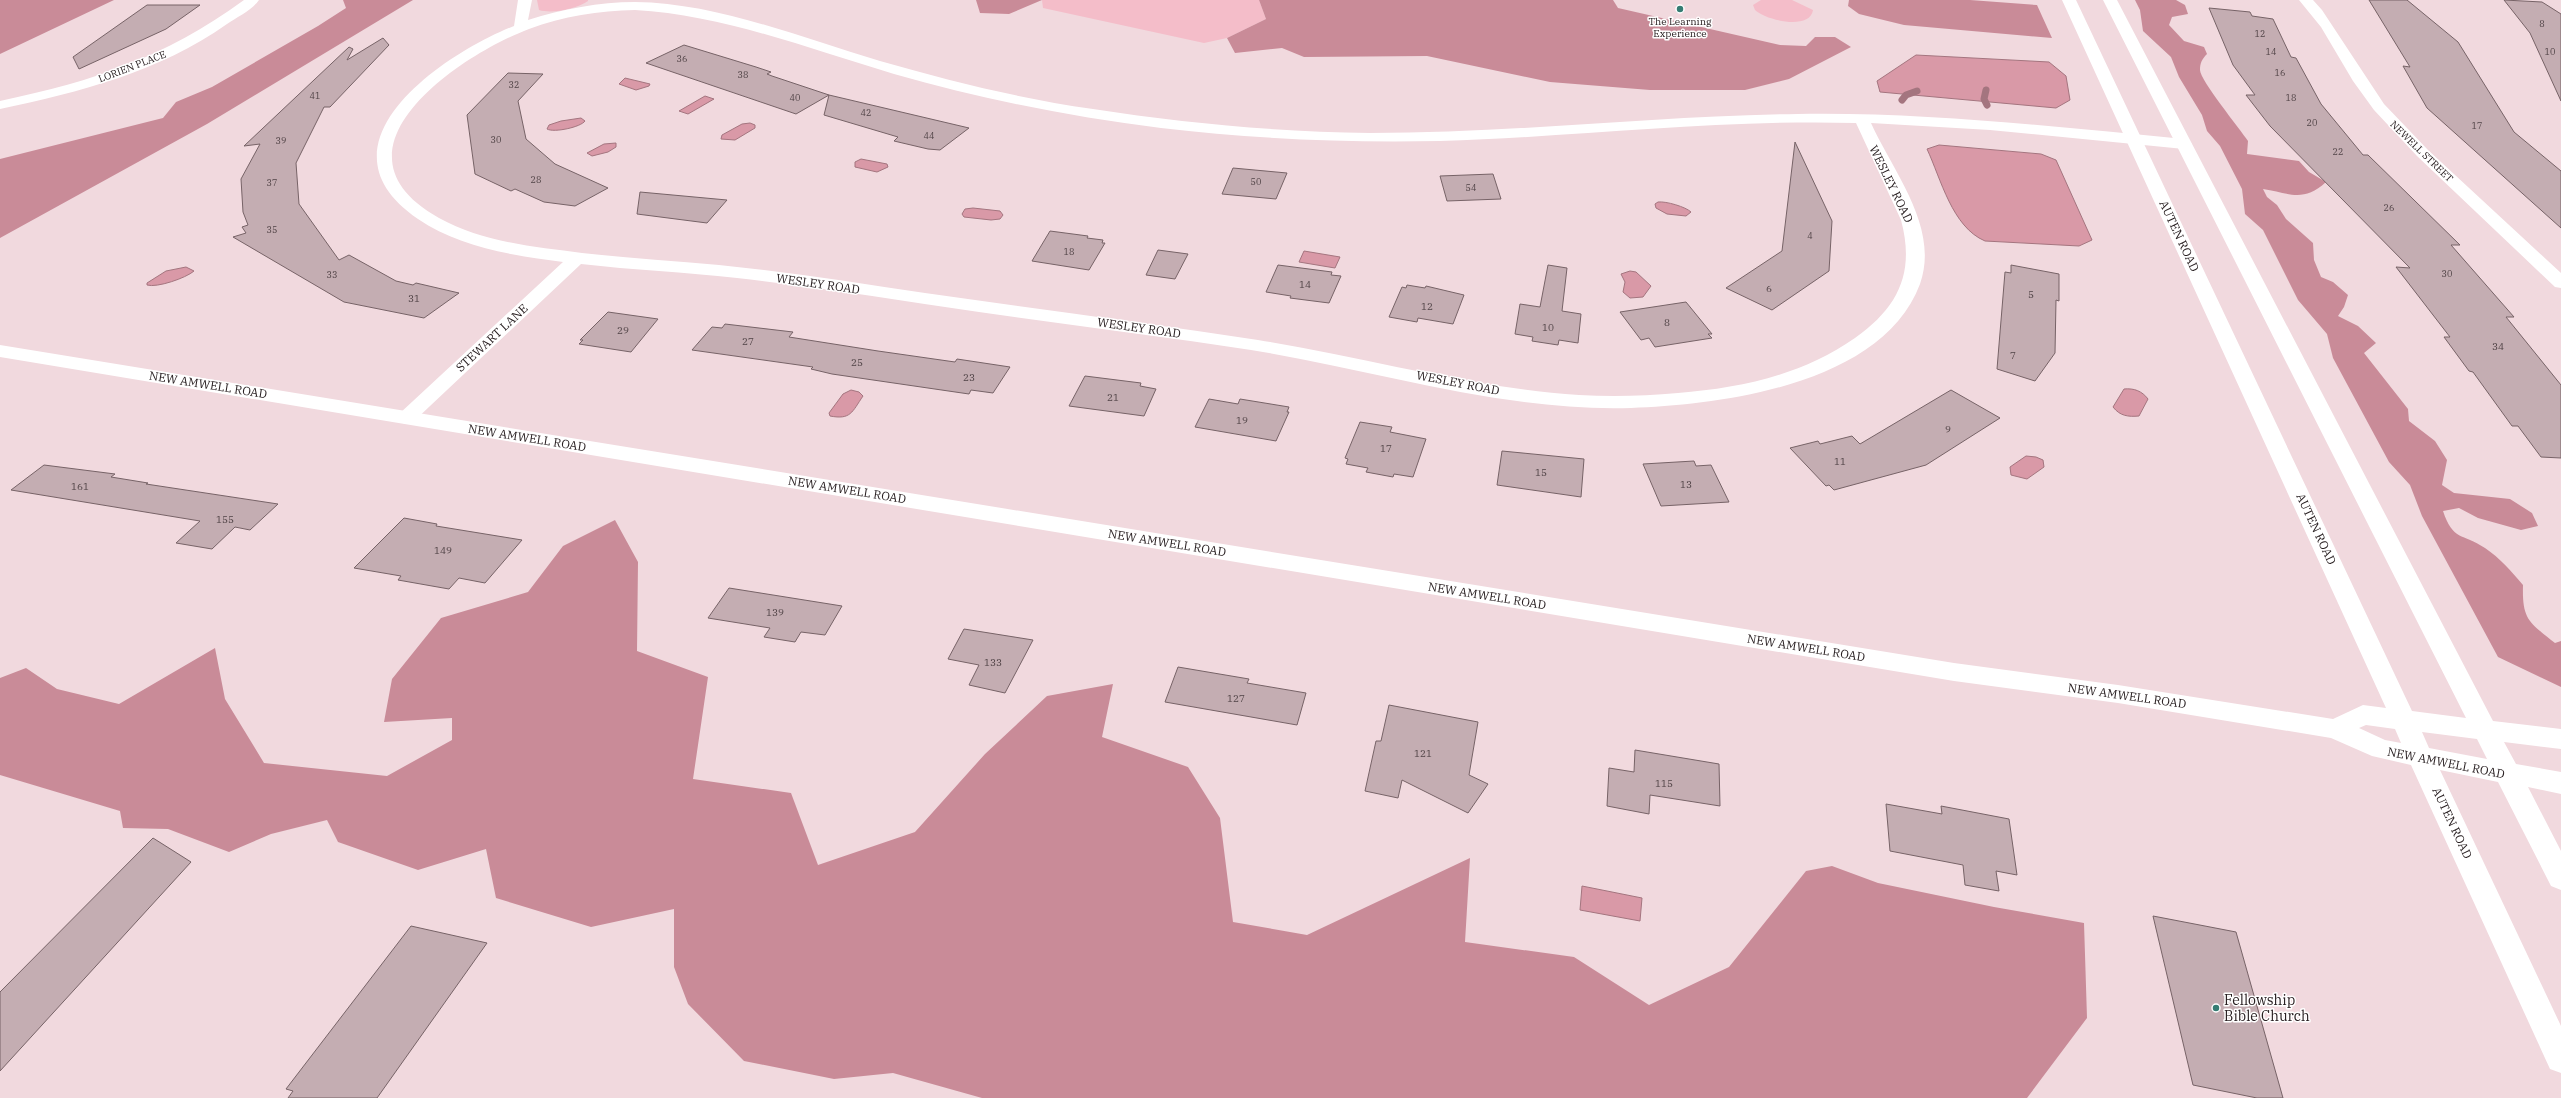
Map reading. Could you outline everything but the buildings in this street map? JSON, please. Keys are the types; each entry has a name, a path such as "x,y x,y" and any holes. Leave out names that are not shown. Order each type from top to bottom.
{"street":[{"name":"LORIEN PLACE","path":"0,104 72,88 157,58 193,41 252,0"},
{"path":"520,27 525,0"},
{"name":"AUTEN ROAD","path":"2069,0 2561,1059"},
{"path":"2110,0 2561,878"},
{"name":"NEWELL STREET","path":"2306,0 2334,32 2368,94 2381,109 2427,156 2561,283"},
{"name":"WESLEY ROAD","path":"1861,118 1870,140 1910,218 1917,251 1913,280 1898,308 1877,331 1848,352 1812,371 1783,381 1715,397 1646,401 1579,401 1514,394 1309,354 1180,334 737,272 525,251 486,242 439,225 410,206 390,178 385,159 396,119 414,93 452,63 490,40 520,27 611,3 655,6 714,16 967,90 1027,103 1088,114 1246,132 1372,138 1458,137 1752,120 1861,118 1944,122 2184,144"},
{"name":"STEWART LANE","path":"406,418 578,257"},
{"name":"NEW AMWELL ROAD","path":"0,351 1954,672 2118,694 2335,729 2381,749 2508,775 2561,783"},
{"path":"2335,729 2363,715 2561,739"}],"shaded area":[{"path":"0,0 114,0 0,54"},
{"path":"343,0 413,0 207,124 0,238 0,159 163,118 176,102 212,87 318,26 346,8"},
{"path":"537,0 588,1 571,8 557,11 544,11 539,10"},
{"path":"976,0 1042,0 1009,14 980,13"},
{"path":"1042,0 1259,0 1266,19 1227,38 1204,43 1043,8"},
{"path":"1259,0 1613,0 1618,8 1780,45 1806,46 1815,37 1835,37 1851,47 1789,79 1745,90 1650,90 1550,82 1427,56 1304,57 1282,48 1235,53 1227,38 1266,19"},
{"path":"1761,0 1792,0 1813,10 1810,16 1804,20 1787,22 1760,14 1755,10 1753,5"},
{"path":"1849,0 1970,0 2037,5 2052,38 1904,25 1859,14 1848,6"},
{"path":"2135,0 2176,0 2185,5 2188,14 2172,17 2169,25 2184,41 2204,47 2207,54 2201,63 2200,70 2202,75 2206,84 2248,141 2247,154 2299,161 2309,172 2326,182 2310,193 2296,195 2263,189 2267,197 2277,205 2286,219 2313,243 2314,260 2321,277 2333,282 2348,295 2344,307 2338,316 2358,326 2376,343 2364,353 2408,409 2409,421 2435,441 2447,460 2442,485 2454,493 2510,499 2532,513 2538,526 2521,530 2478,518 2459,508 2443,511 2447,521 2455,532 2477,543 2496,556 2523,585 2524,606 2533,625 2555,643 2561,641 2561,687 2498,657 2422,516 2410,485 2389,462 2333,358 2327,334 2298,300 2263,230 2245,214 2242,189 2220,146 2207,131 2202,115 2179,77 2171,57 2143,31 2140,10"},
{"path":"1916,55 2049,62 2066,76 2070,100 2056,108 1880,92 1877,81"},
{"path":"625,78 650,84 649,86 636,90 619,84"},
{"path":"705,96 714,99 688,114 679,111"},
{"path":"581,118 585,121 573,127 561,130 547,129 549,125 561,121"},
{"path":"750,123 755,125 755,128 735,140 721,139 722,135 742,124"},
{"path":"616,143 616,147 608,152 592,156 587,153 604,144"},
{"path":"1939,145 2041,154 2056,160 2092,240 2079,246 1985,241 1964,225 1949,201 1927,149"},
{"path":"861,159 887,164 888,167 877,172 855,167 855,162"},
{"path":"1658,202 1666,202 1676,205 1691,212 1686,216 1667,214 1656,208 1655,204"},
{"path":"973,208 1000,211 1003,215 1000,219 991,220 964,217 962,214 965,209"},
{"path":"1304,251 1340,257 1335,268 1299,262"},
{"path":"186,267 194,271 185,277 171,282 152,286 147,285 147,283 166,271"},
{"path":"1630,271 1636,272 1651,286 1643,297 1630,298 1623,292 1625,282 1621,274"},
{"path":"2124,389 2138,391 2148,399 2139,416 2124,415 2113,407"},
{"path":"851,390 859,392 863,396 850,414 842,417 830,416 829,413 843,394"},
{"path":"2026,456 2036,457 2043,460 2044,467 2027,479 2011,475 2010,467"},
{"path":"615,520 638,562 637,651 708,677 693,779 791,793 818,865 915,832 985,754 1047,696 1113,684 1102,737 1188,767 1220,818 1233,922 1307,935 1470,858 1465,942 1574,957 1649,1005 1729,967 1806,871 1832,866 1878,883 1994,907 2084,923 2087,1018 2027,1098 982,1098 893,1073 834,1079 744,1061 688,1004 674,967 674,909 591,927 496,898 486,849 418,870 338,842 327,820 271,834 229,852 168,829 123,828 120,811 0,775 0,678 26,668 57,689 119,704 215,648 225,699 264,763 387,776 452,740 452,718 384,722 392,679 441,618 528,592 563,546"},
{"path":"1582,886 1642,898 1640,921 1580,910"}],"waterway":[{"path":"1986,90 1984,99 1987,105"},
{"path":"1902,100 1906,95 1917,91"}],"place":[{"name":"The Learning Experience","path":"1680,9"},
{"name":"Fellowship Bible Church","path":"2216,1008"}]}
